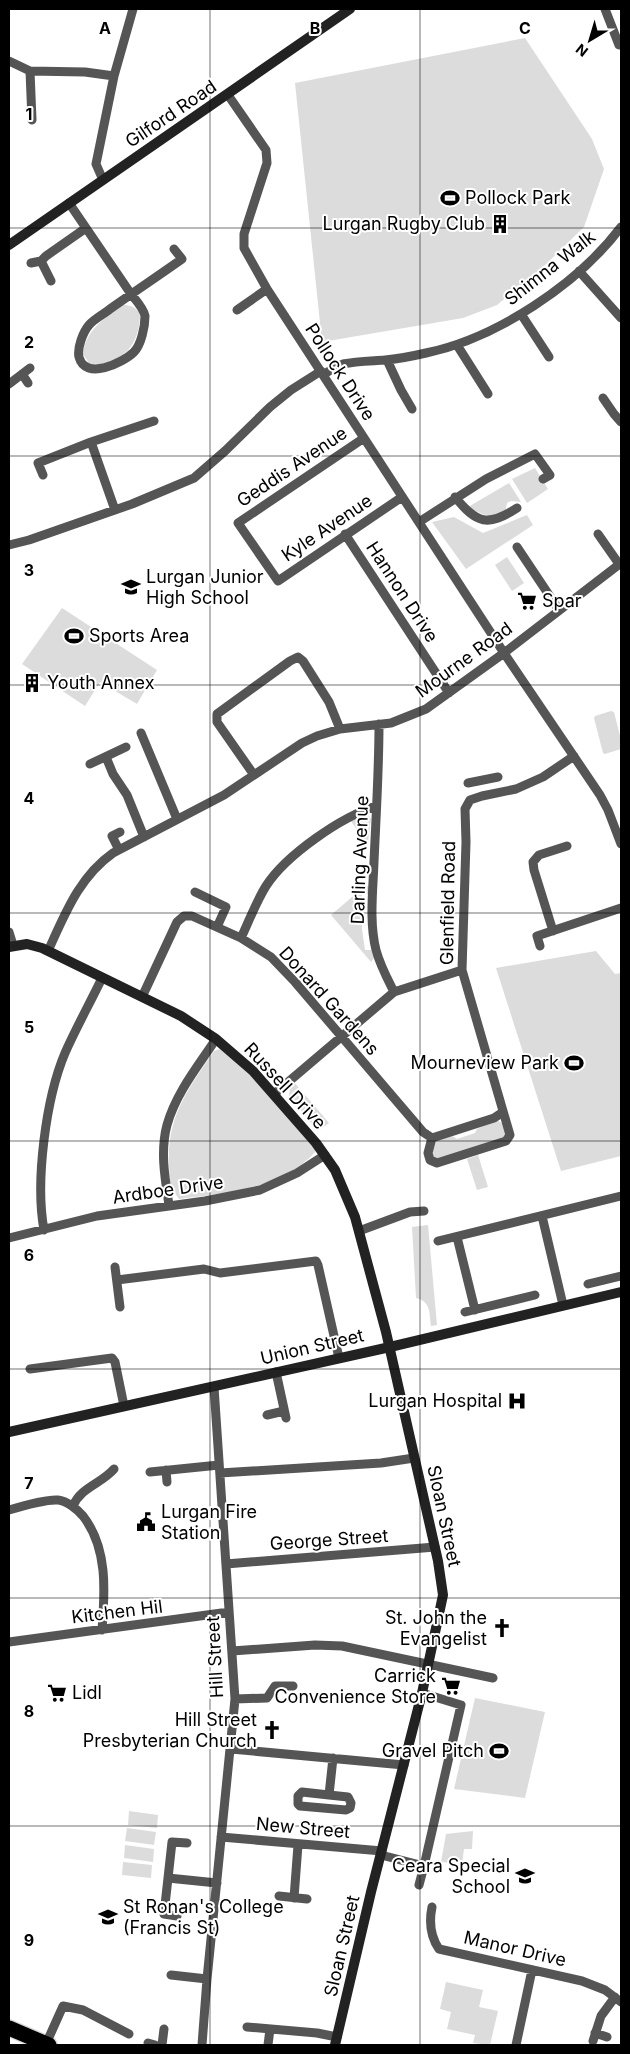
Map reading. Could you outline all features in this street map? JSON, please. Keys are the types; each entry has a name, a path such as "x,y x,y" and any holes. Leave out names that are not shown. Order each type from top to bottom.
{"highway":[{"path":"9,2028 47,2045"},
{"path":"9,2038 24,2034"}],"street":[{"path":"103,180 96,164 114,76 133,9"},
{"name":"Gilford Road","path":"9,245 350,9"},
{"path":"605,9 619,45"},
{"path":"9,61 30,71 85,72 114,76"},
{"path":"30,71 32,120"},
{"name":"Pollock Drive","path":"228,95 266,150 267,164 244,234 244,248 267,289 402,497 603,800 621,844"},
{"path":"68,203 86,228 131,294 145,315 141,338 135,351 124,360 109,366 94,370 84,366 79,358 79,348 89,326 131,294 182,259 174,249"},
{"name":"Shimna Walk","path":"9,545 30,540 115,510 194,478 226,451 270,407 291,390 342,364 387,360 428,352 457,345 484,334 522,314 579,271 611,241 621,227"},
{"path":"31,263 41,261 86,228"},
{"path":"41,261 51,281"},
{"path":"579,271 621,318"},
{"path":"237,310 267,289"},
{"path":"522,314 549,357"},
{"path":"457,345 488,394"},
{"path":"387,360 412,409"},
{"path":"9,384 30,368"},
{"path":"22,374 28,383"},
{"path":"603,398 621,422"},
{"path":"43,475 38,463 91,442 154,421"},
{"name":"Geddis Avenue","path":"238,523 364,438"},
{"path":"91,442 115,510"},
{"path":"419,522 486,478 535,454 550,475 544,479"},
{"name":"Kyle Avenue","path":"238,523 278,581 402,497"},
{"path":"455,498 467,512 484,520 493,521 501,519 517,508"},
{"name":"Hannon Drive","path":"345,534 449,693"},
{"path":"598,534 620,564"},
{"path":"517,547 559,610"},
{"name":"Mourne Road","path":"48,951 76,894 86,878 102,861 119,850 224,795 302,743 340,729 390,723 426,709 504,653 620,564"},
{"path":"254,775 217,722 217,714 290,661 298,657 303,661 329,702 340,729"},
{"name":"Darling Avenue","path":"379,724 379,779 376,806 373,895 375,948 382,969 394,992"},
{"path":"141,733 178,819"},
{"path":"90,764 126,747"},
{"path":"106,756 113,774 127,795 144,837"},
{"name":"Glenfield Road","path":"432,1138 428,1154 430,1160 437,1163 506,1141 510,1135 462,970 466,842 465,808 470,800 516,789 543,777 574,756"},
{"path":"468,783 498,777"},
{"path":"486,780 490,794"},
{"path":"241,938 265,887 280,867 313,841 359,811 376,806"},
{"path":"119,850 112,836 120,832"},
{"path":"553,930 533,862 539,855 567,846"},
{"path":"195,892 226,908 217,927"},
{"path":"540,946 537,936 621,908"},
{"name":"Donard Gardens","path":"142,998 177,922 184,916 192,916 241,938 271,957 423,1132 432,1138"},
{"path":"9,932 11,946"},
{"name":"Russell Drive","path":"11,946 33,945 48,951 181,1016 216,1039 245,1063 274,1094 325,1155 341,1182 359,1231 390,1347"},
{"path":"274,1094 394,992 462,970"},
{"path":"44,1230 40,1212 42,1168 54,1085 65,1053 102,978"},
{"path":"169,1205 164,1175 164,1147 167,1126 179,1097 216,1039"},
{"path":"432,1138 494,1118 503,1112"},
{"name":"Ardboe Drive","path":"9,1238 97,1216 234,1196 260,1190 297,1173 325,1155"},
{"path":"438,1241 621,1196"},
{"path":"359,1231 410,1212 424,1211"},
{"path":"542,1216 563,1305"},
{"path":"457,1237 470,1311 535,1295"},
{"path":"117,1280 204,1269 220,1273 316,1261 339,1358"},
{"path":"115,1267 120,1307"},
{"path":"588,1284 621,1276"},
{"name":"Union Street","path":"9,1432 390,1347 621,1292"},
{"name":"Sloan Street","path":"336,2041 371,1892 422,1693 443,1595 443,1585 435,1547 390,1347"},
{"path":"30,1369 112,1358 115,1362 124,1406"},
{"path":"267,1415 285,1414 276,1372"},
{"name":"Hill Street","path":"202,2045 235,1699 214,1387"},
{"path":"150,1472 381,1463 414,1458"},
{"path":"73,1506 83,1491 106,1479 114,1469"},
{"path":"166,1470 167,1482"},
{"path":"9,1510 58,1500 73,1506 90,1524 98,1545 104,1571 105,1599 102,1630"},
{"name":"George Street","path":"226,1564 435,1547"},
{"name":"Kitchen Hil","path":"9,1642 229,1612"},
{"path":"232,1651 330,1645 494,1678"},
{"path":"235,1699 267,1698 275,1686 294,1686"},
{"path":"420,1885 461,1705 422,1693"},
{"path":"231,1749 404,1765"},
{"path":"329,1795 333,1758"},
{"path":"302,1792 329,1795 348,1797 351,1802 350,1808 346,1810 300,1806 298,1804 298,1796 302,1792"},
{"name":"New Street","path":"222,1837 382,1853"},
{"path":"177,1916 164,1914 172,1842 187,1843"},
{"path":"294,1898 298,1845"},
{"path":"382,1853 424,1866"},
{"path":"168,1878 217,1883"},
{"path":"279,1896 307,1899"},
{"name":"Manor Drive","path":"432,1907 429,1918 432,1935 439,1949 582,1981 605,1990 618,1999"},
{"path":"516,2045 532,1970"},
{"path":"171,1975 207,1979"},
{"path":"607,2037 594,2037 601,2016 618,1999"},
{"path":"47,2045 63,2006 83,2010 129,2034"},
{"path":"247,2027 317,2033 336,2041"},
{"path":"268,2045 270,2029"},
{"path":"162,2045 164,2030"}],"shaded area":[{"name":"Pollock Park","path":"525,38 592,139 604,169 584,227 542,268 497,305 463,318 322,342 295,83"},
{"path":"123,305 128,305 140,313 137,334 133,343 120,357 102,364 90,365 83,354 88,338 97,325"},
{"path":"535,468 548,489 527,503 512,479"},
{"path":"509,483 521,502 511,501 507,503 505,513 495,516 486,515 468,507"},
{"path":"527,515 533,525 466,569 432,522 454,517 483,533"},
{"path":"507,557 524,583 512,591 495,565"},
{"name":"Sports Area","path":"62,608 157,670 137,704 100,682 85,706 22,664"},
{"path":"611,711 614,712 621,740 621,749 605,754 603,753 594,718"},
{"path":"364,813 368,814 371,819 368,842 365,842 351,821"},
{"path":"365,886 369,886 369,894 362,895 362,929 365,950 371,950 374,958 371,962 331,915"},
{"name":"Mourneview Park","path":"596,951 615,974 621,973 621,1156 561,1171 496,968"},
{"path":"220,1049 250,1073 315,1149 315,1152 302,1164 270,1182 234,1191 179,1199 171,1186 170,1178 169,1146 172,1131 181,1103 188,1090 214,1051"},
{"path":"294,1082 329,1123 318,1131 289,1096 290,1087"},
{"path":"497,1120 503,1124 506,1133 503,1138 442,1159 435,1159 432,1155 436,1141 452,1136 457,1139 475,1133 477,1129"},
{"path":"478,1155 488,1187 477,1190 467,1159"},
{"path":"428,1225 437,1325 431,1326 427,1305 416,1298 412,1227"},
{"name":"Gravel Pitch","path":"475,1698 545,1712 525,1798 454,1789"},
{"path":"129,1811 158,1815 157,1828 128,1825"},
{"path":"127,1828 156,1832 154,1845 125,1841"},
{"path":"473,1831 472,1849 464,1849 462,1864 441,1862 446,1834"},
{"path":"125,1845 154,1849 153,1862 124,1858"},
{"path":"123,1862 152,1865 151,1878 122,1875"},
{"path":"446,1982 483,1990 479,2007 498,2011 490,2045 473,2043 475,2035 447,2029 451,2012 440,2009"}],"place":[{"name":"Pollock Park","path":"450,198"},
{"name":"Lurgan Rugby Club","path":"500,224"},
{"name":"Lurgan Junior High School","path":"131,587"},
{"name":"Spar","path":"527,601"},
{"name":"Sports Area","path":"74,636"},
{"name":"Youth Annex","path":"32,683"},
{"name":"Mourneview Park","path":"574,1063"},
{"name":"Lurgan Hospital","path":"517,1401"},
{"name":"Lurgan Fire Station","path":"146,1522"},
{"name":"St. John the Evangelist","path":"502,1628"},
{"name":"Carrick Convenience Store","path":"451,1686"},
{"name":"Lidl","path":"57,1693"},
{"name":"Hill Street Presbyterian Church","path":"272,1730"},
{"name":"Gravel Pitch","path":"499,1751"},
{"name":"Ceara Special School","path":"525,1876"},
{"name":"St Ronan's College (Francis St)","path":"108,1917"}]}
